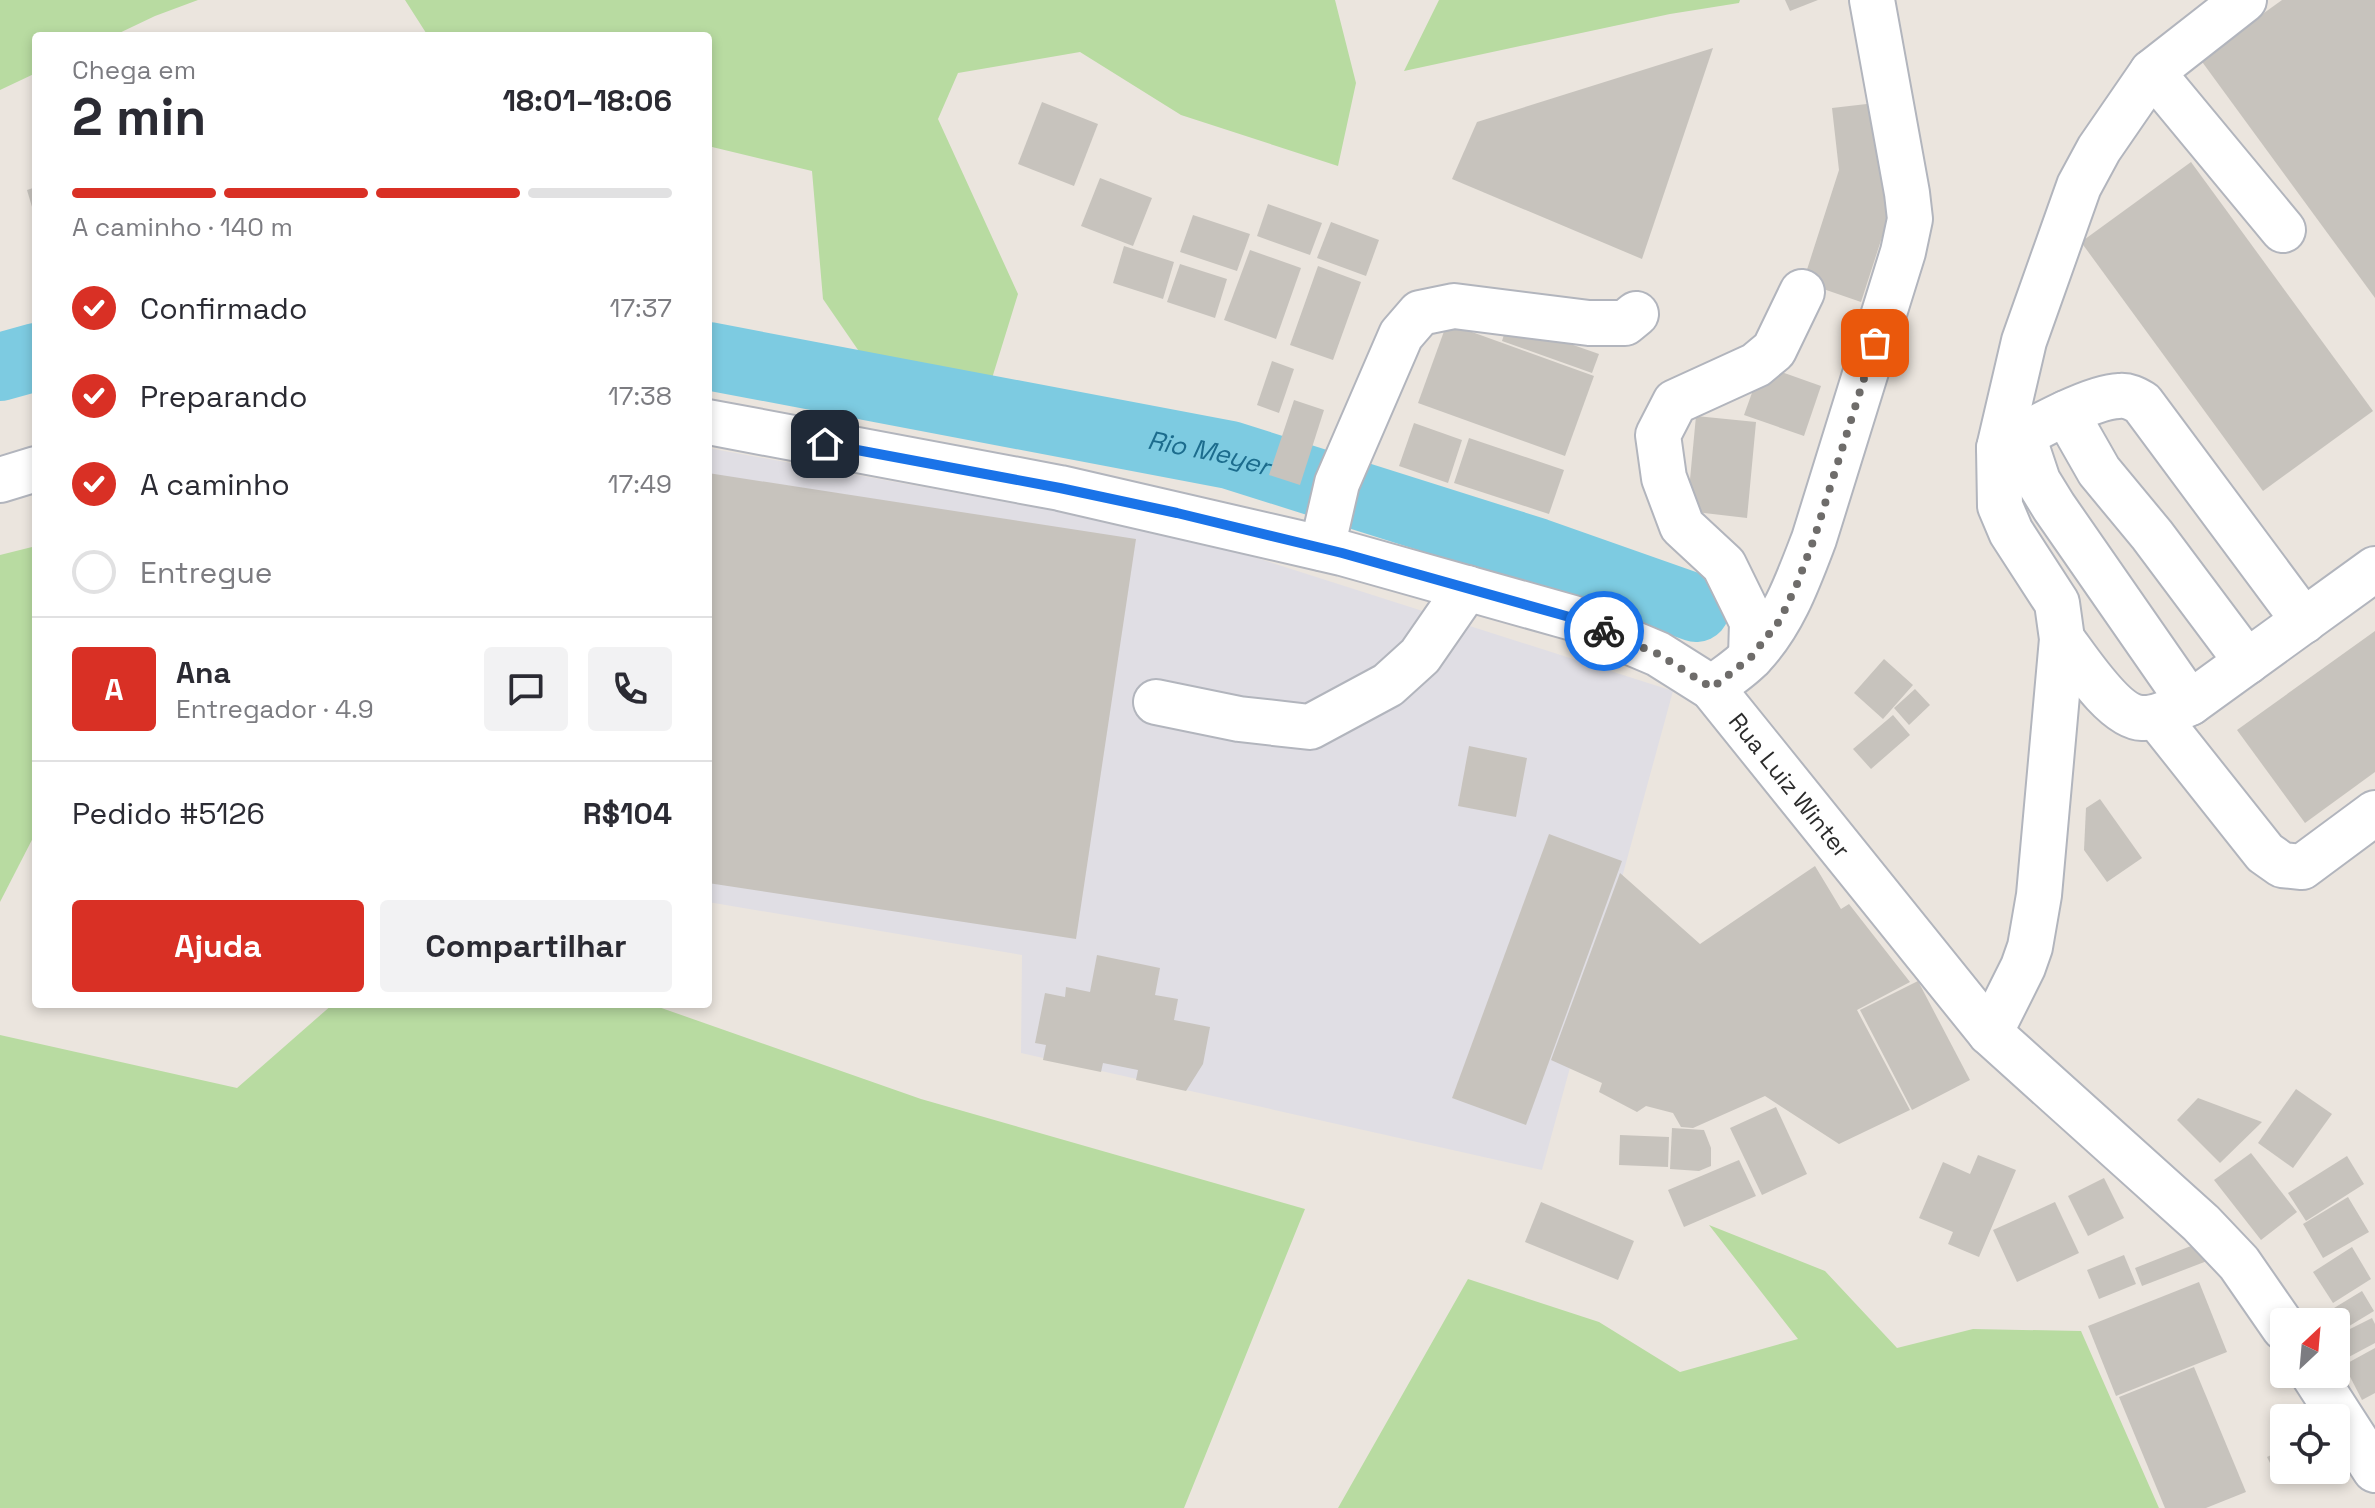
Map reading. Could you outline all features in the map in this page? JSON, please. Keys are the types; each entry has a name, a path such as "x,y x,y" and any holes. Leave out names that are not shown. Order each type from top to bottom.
{"street":[{"path":"1712,688 1751,657 1780,620 1797,584 1814,539 1907,237 1910,219 1907,193 1872,0"},
{"path":"1990,1033 2023,967 2032,936 2039,895 2062,639 2057,603 2011,532 2000,506 2024,341 2079,186 2099,149 2152,72 2244,0"},
{"path":"2152,72 2283,230"},
{"path":"1751,657 1752,622 1724,565 1682,526 1664,478 1658,435 1675,402 1756,365 1774,350 1802,292"},
{"path":"1322,546 1337,483 1401,335 1420,313 1454,306 1589,323 1625,323 1636,314"},
{"path":"2011,442 2066,413 2115,396 2134,398 2142,403 2304,621"},
{"path":"2066,413 2099,471 2152,535 2247,662"},
{"name":"Rua Luiz Winter","path":"712,423 1060,488 1322,546 1573,618 1658,654 1712,688 1990,1033 2201,1223 2239,1263 2270,1308"},
{"path":"2011,442 2038,481 2173,710 2265,853 2282,865 2302,867 2375,813"},
{"path":"0,480 32,470"},
{"path":"2062,639 2119,708 2139,719 2173,710 2247,662 2375,569"},
{"path":"1156,702 1239,719 1310,727 1388,685 1420,656 1467,588"},
{"path":"2322,1388 2375,1470"}],"shaded area":[{"path":"712,449 1182,534 1673,691 1542,1170 1021,1053 1022,955 712,903"}],"green space":[{"path":"0,0 198,0 121,32 32,32 32,75 0,90"},
{"path":"405,0 1335,0 1356,83 1338,166 1181,115 1080,52 958,73 938,119 1018,294 989,388 878,379 823,299 812,171 712,147 712,32 425,32"},
{"path":"1439,0 1740,0 1739,3 1670,14 1404,71"},
{"path":"32,547 32,840 0,902 0,555"},
{"path":"328,1008 661,1008 921,1099 1305,1209 1184,1508 0,1508 0,1035 237,1088"},
{"path":"1709,1225 1825,1271 1897,1348 1973,1329 2081,1331 2159,1508 1338,1508 1468,1279 1599,1322 1680,1372 1798,1339"}],"building":[{"path":"1785,0 1818,0 1790,11"},
{"path":"2282,0 2375,0 2375,298 2200,59"},
{"path":"1713,48 1642,259 1452,179 1477,122"},
{"path":"1042,102 1098,124 1074,186 1018,164"},
{"path":"1884,102 1895,197 1861,302 1803,282 1839,170 1832,108"},
{"path":"2191,162 2373,411 2263,491 2081,242"},
{"path":"1100,178 1152,198 1133,246 1081,226"},
{"path":"32,188 32,207 27,190"},
{"path":"1268,204 1322,223 1310,255 1257,236"},
{"path":"1193,215 1250,234 1237,271 1180,252"},
{"path":"1331,222 1379,240 1366,276 1317,258"},
{"path":"1124,246 1174,262 1163,299 1113,283"},
{"path":"1250,250 1301,268 1276,339 1224,320"},
{"path":"1180,264 1227,279 1215,318 1167,302"},
{"path":"1318,266 1361,282 1333,360 1290,345"},
{"path":"1508,322 1599,354 1592,373 1502,341"},
{"path":"1447,323 1594,376 1565,456 1418,403"},
{"path":"1272,361 1294,369 1279,413 1257,405"},
{"path":"1762,365 1821,386 1804,436 1744,415"},
{"path":"1294,400 1324,410 1300,485 1269,475"},
{"path":"1696,416 1756,422 1747,518 1687,511"},
{"path":"1414,423 1462,440 1448,483 1399,466"},
{"path":"1469,438 1564,470 1549,514 1454,483"},
{"path":"712,474 1136,539 1076,939 712,884"},
{"path":"2375,631 2375,772 2305,823 2237,730"},
{"path":"1884,659 1913,685 1883,719 1854,693"},
{"path":"1915,689 1930,705 1909,725 1894,708"},
{"path":"1893,715 1910,735 1871,769 1853,749"},
{"path":"1469,746 1527,758 1516,817 1458,806"},
{"path":"2100,799 2142,858 2107,882 2084,850 2086,808"},
{"path":"1549,834 1622,861 1526,1125 1452,1098"},
{"path":"1815,866 1841,909 1849,904 1910,982 1857,1010 1910,1110 1839,1144 1765,1096 1693,1128 1681,1127 1673,1113 1646,1106 1637,1112 1599,1092 1602,1083 1551,1060 1620,873 1700,944"},
{"path":"1097,955 1160,968 1155,995 1178,999 1174,1020 1210,1027 1203,1064 1186,1091 1136,1080 1138,1070 1103,1063 1101,1072 1043,1060 1046,1045 1035,1043 1045,993 1065,997 1066,987 1090,992"},
{"path":"1918,981 1970,1080 1912,1110 1860,1010"},
{"path":"2296,1089 2332,1114 2293,1168 2258,1143"},
{"path":"2198,1098 2262,1122 2220,1163 2177,1120"},
{"path":"1776,1107 1807,1174 1762,1195 1730,1128"},
{"path":"1672,1128 1704,1130 1711,1148 1711,1166 1699,1171 1670,1169"},
{"path":"1620,1135 1669,1137 1668,1167 1619,1165"},
{"path":"2251,1153 2297,1212 2261,1240 2214,1180"},
{"path":"1978,1155 2016,1170 1979,1257 1948,1244 1953,1232 1919,1218 1943,1162 1970,1174"},
{"path":"2347,1156 2364,1184 2306,1221 2288,1193"},
{"path":"1739,1160 1756,1196 1684,1227 1668,1190"},
{"path":"2104,1178 2124,1218 2088,1236 2068,1196"},
{"path":"2348,1197 2369,1232 2323,1258 2303,1224"},
{"path":"1541,1202 1634,1241 1618,1280 1525,1242"},
{"path":"2055,1202 2079,1253 2017,1282 1993,1230"},
{"path":"2196,1244 2207,1261 2142,1286 2135,1268"},
{"path":"2352,1247 2371,1279 2333,1303 2313,1272"},
{"path":"2124,1255 2136,1284 2099,1299 2087,1270"},
{"path":"2199,1282 2227,1352 2116,1396 2088,1326"},
{"path":"2362,1291 2374,1311 2350,1326 2350,1308 2334,1308"},
{"path":"2372,1318 2375,1343 2350,1356 2350,1329"},
{"path":"2375,1348 2375,1393 2362,1400 2350,1377 2350,1362"},
{"path":"2194,1367 2246,1492 2206,1508 2165,1508 2119,1397"}],"waterway":[{"name":"Rio Meyer","path":"712,357 1230,455 1537,552 1696,608"},
{"name":"Rio Meyer","path":"0,367 32,358"}],"way so far":[{"path":"1604,631 1658,654 1712,688 1751,657 1780,620 1797,584 1875,343"}],"route":[{"path":"825,444 1177,513 1342,553 1573,618 1604,631"}]}
